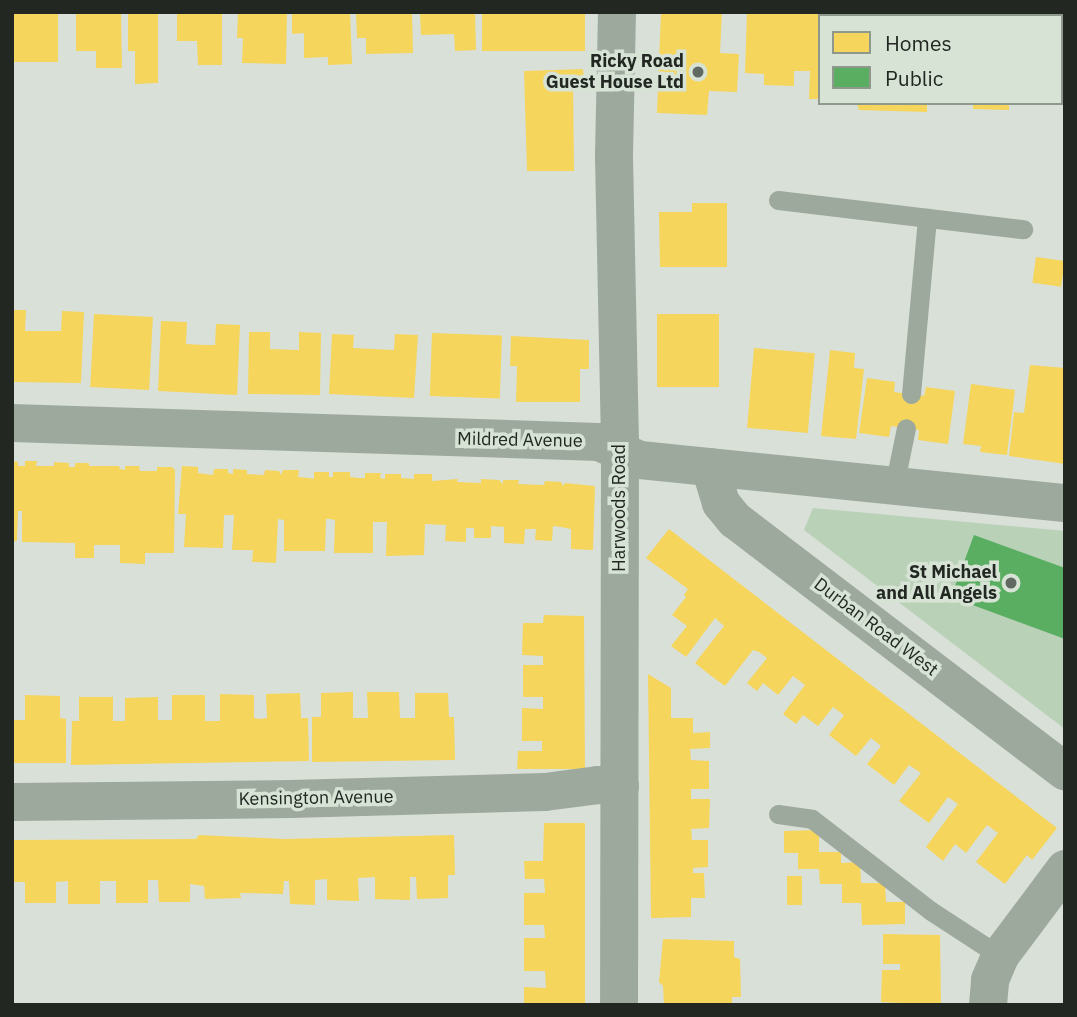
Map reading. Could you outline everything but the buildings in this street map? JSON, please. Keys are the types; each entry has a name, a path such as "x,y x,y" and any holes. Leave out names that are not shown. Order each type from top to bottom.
{"street":[{"name":"Harwoods Road","path":"617,12 614,156 620,452 619,1005"},
{"name":"Mildred Avenue","path":"12,423 598,442 640,460 1065,503"},
{"name":"Durban Road West","path":"710,467 721,503 735,520 1065,771"},
{"name":"Kensington Avenue","path":"12,802 545,792 598,785 620,786"},
{"path":"988,1005 990,980 1000,956 1065,869"}],"lane":[{"path":"778,200 1023,229"},
{"path":"911,394 927,218"},
{"path":"894,486 906,428"},
{"path":"778,814 812,819 932,911 1000,956"}],"green space":[{"path":"813,508 1065,531 1065,729 804,530"}],"place":[{"name":"Ricky Road Guest House Ltd","path":"698,72"},
{"name":"St Michael and All Angels","path":"1011,583"}]}
